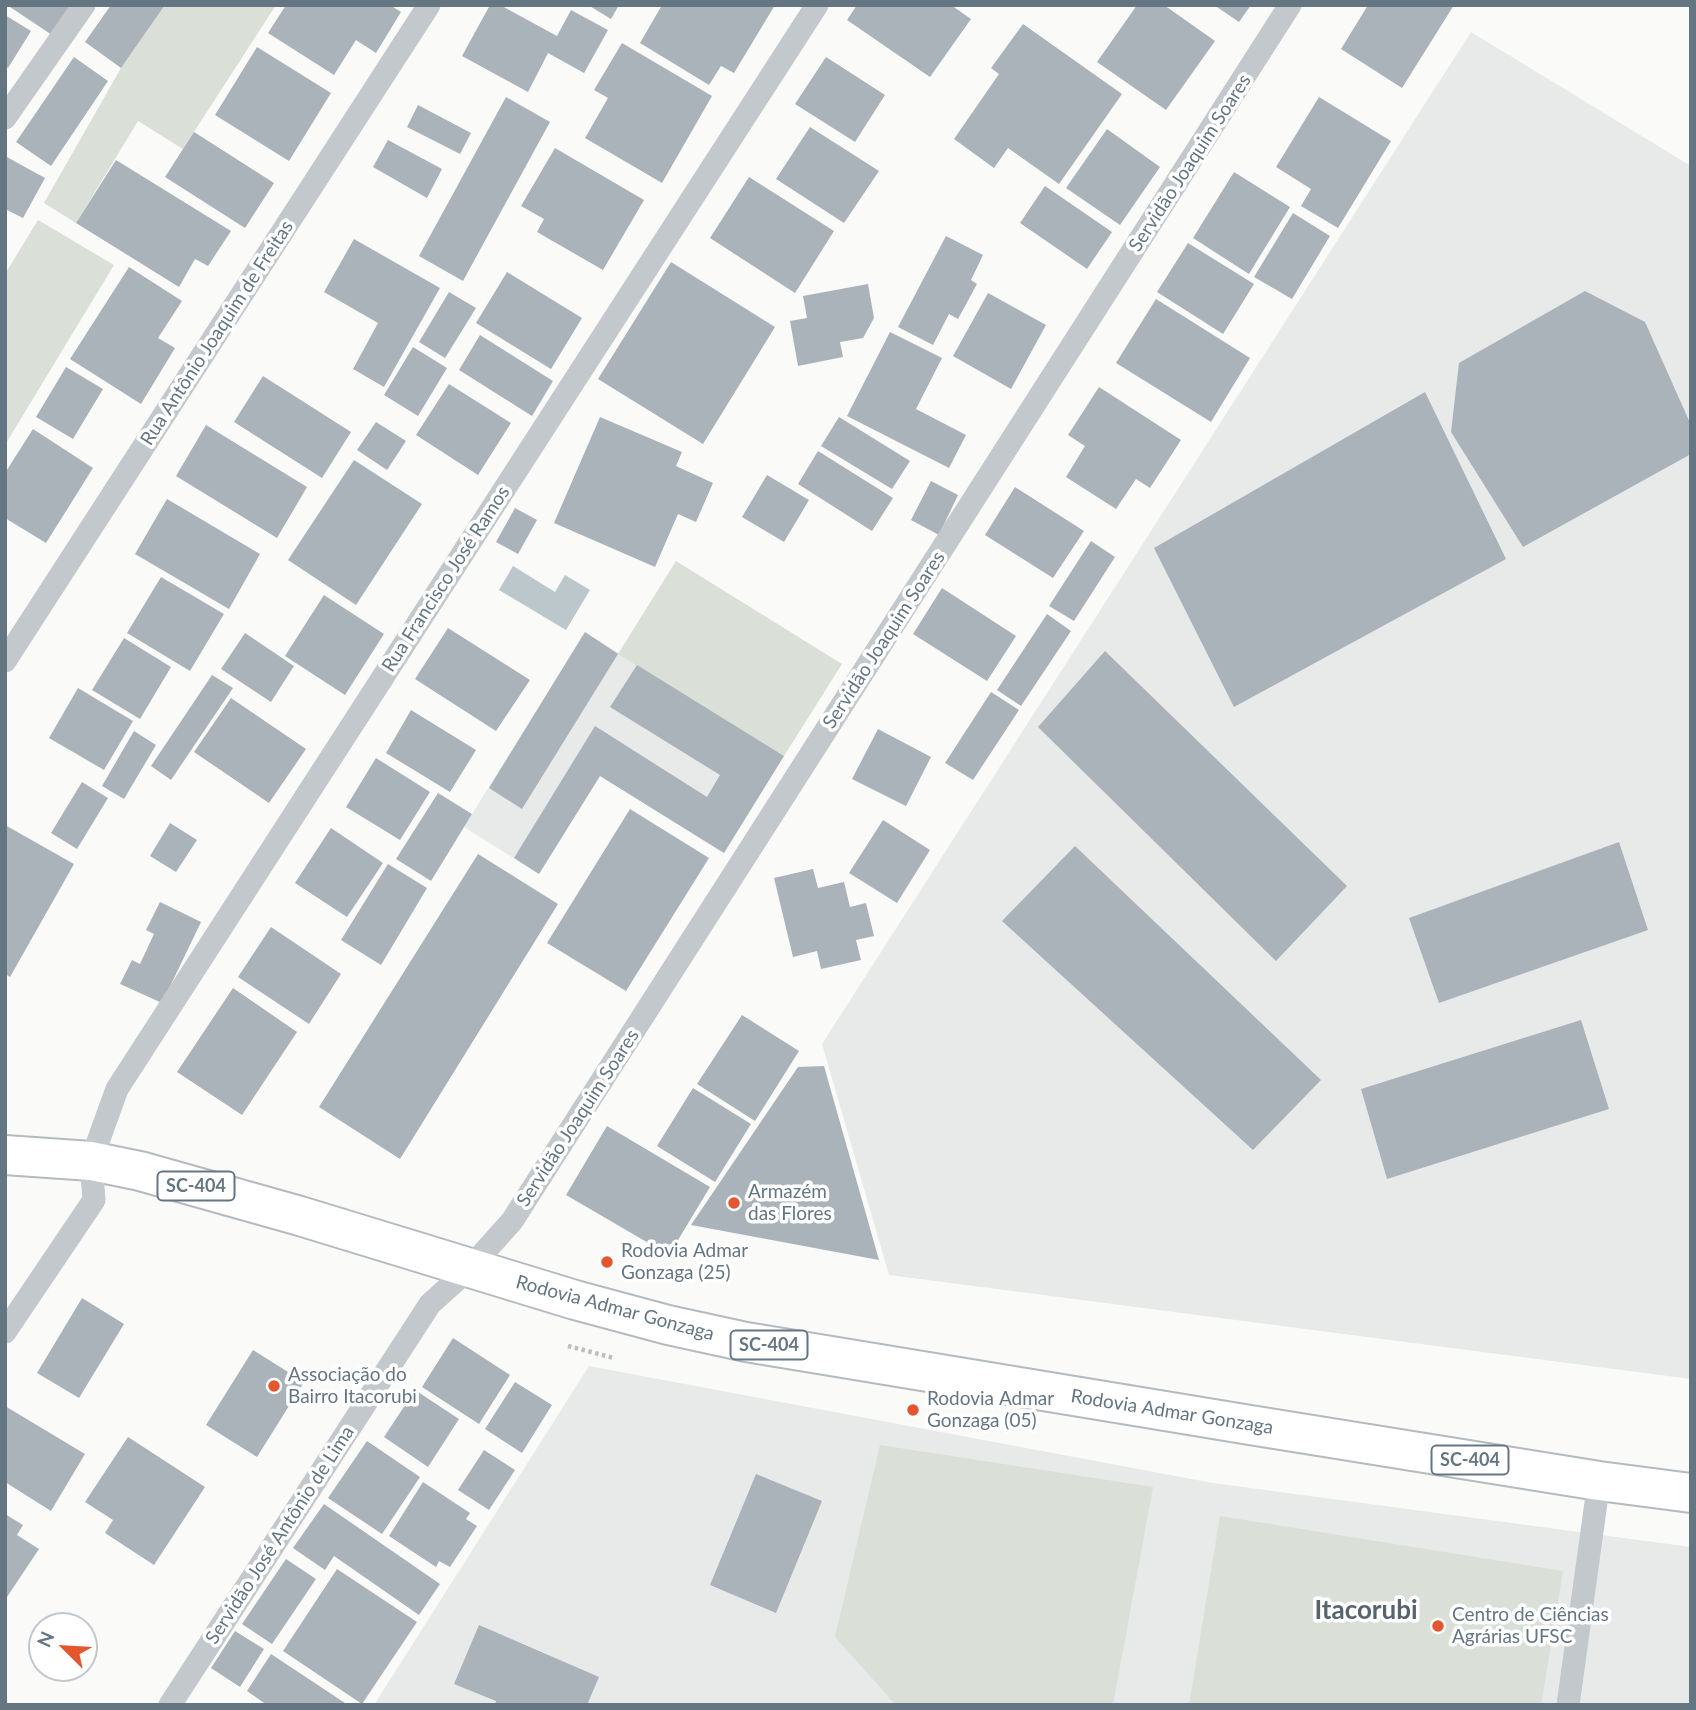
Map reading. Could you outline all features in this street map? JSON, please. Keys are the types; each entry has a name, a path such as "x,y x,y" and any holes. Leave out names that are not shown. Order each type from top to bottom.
{"main road":[{"name":"Rodovia Admar Gonzaga","path":"5,1155 91,1161 140,1171 288,1212 469,1269 668,1325 746,1342 1599,1481 1691,1493"}],"lane":[{"path":"5,118 84,5"},
{"name":"Rua Antônio Joaquim de Freitas","path":"5,661 429,5"},
{"name":"Rua Francisco José Ramos","path":"91,1161 117,1089 817,5"},
{"name":"Servidão Joaquim Soares","path":"469,1269 512,1221 1290,5"},
{"path":"5,1332 94,1200 91,1161"},
{"name":"Servidão José Antônio de Lima","path":"170,1705 430,1304 469,1269"},
{"path":"1568,1705 1599,1481"}],"shaded area":[{"path":"165,5 276,5 183,149 138,121 76,223 44,203 121,68"},
{"path":"1471,32 1691,166 1691,1379 889,1275 822,1044"},
{"path":"38,220 114,265 5,445 5,274"},
{"path":"676,561 842,664 784,756 618,654"},
{"path":"513,566 555,592 565,575 590,590 566,630 499,590"},
{"path":"585,632 784,756 724,853 600,776 539,874 464,827"},
{"path":"589,1366 1213,1483 1691,1547 1691,1705 374,1705"},
{"path":"880,1445 1153,1487 1113,1705 896,1705 835,1637"},
{"path":"1220,1516 1563,1571 1541,1705 1189,1705"}],"building":[{"path":"7,5 72,5 52,35"},
{"path":"111,5 165,5 121,68 85,42"},
{"path":"286,5 390,5 401,12 376,53 356,40 334,75 268,33"},
{"path":"490,5 500,5 557,36 571,10 608,30 584,73 548,53 528,92 462,56"},
{"path":"588,5 619,5 611,19"},
{"path":"662,5 775,5 734,73 721,66 709,85 640,43"},
{"path":"857,5 951,5 971,19 930,77 847,20"},
{"path":"1137,5 1164,5 1215,41 1166,110 1097,62"},
{"path":"1214,5 1251,5 1239,22"},
{"path":"1368,5 1454,5 1402,88 1341,49"},
{"path":"5,15 31,31 8,68 5,66"},
{"path":"1023,24 1122,94 1059,184 1008,148 994,168 954,139 999,74 991,68"},
{"path":"622,43 712,96 662,183 585,138 608,98 594,90"},
{"path":"257,47 331,93 289,161 215,115"},
{"path":"74,57 108,81 51,166 16,142"},
{"path":"826,57 885,95 855,142 795,104"},
{"path":"506,97 550,122 463,281 419,256"},
{"path":"1319,97 1391,141 1338,228 1301,206 1311,189 1276,167"},
{"path":"418,105 471,133 460,154 407,127"},
{"path":"810,127 879,171 844,223 776,179"},
{"path":"1107,129 1160,167 1120,225 1066,188"},
{"path":"194,132 274,183 245,228 165,177"},
{"path":"388,140 442,169 427,198 373,167"},
{"path":"555,148 644,200 603,270 537,232 544,219 521,206"},
{"path":"5,156 45,178 23,218 5,209"},
{"path":"116,160 231,231 208,266 195,259 179,287 76,223"},
{"path":"1234,172 1290,207 1249,274 1193,238"},
{"path":"749,177 834,231 795,293 710,238"},
{"path":"1045,186 1112,232 1087,269 1020,223"},
{"path":"1293,213 1330,236 1292,299 1254,277"},
{"path":"946,236 983,255 971,280 977,284 958,319 949,314 933,345 898,327"},
{"path":"354,239 440,288 384,387 353,369 378,323 324,292"},
{"path":"1188,243 1254,284 1223,334 1157,292"},
{"path":"671,262 775,327 703,444 598,379"},
{"path":"129,267 182,301 158,338 175,348 141,404 70,359"},
{"path":"507,272 582,318 551,369 476,323"},
{"path":"868,284 874,318 863,338 840,342 843,357 798,366 790,321 807,318 803,296"},
{"path":"1585,291 1645,322 1691,425 1691,454 1523,547 1451,432 1459,363"},
{"path":"449,292 476,308 445,358 419,342"},
{"path":"988,293 1046,325 1011,389 953,356"},
{"path":"1156,299 1250,358 1211,422 1116,363"},
{"path":"890,332 942,358 916,409 966,435 949,468 847,416"},
{"path":"480,335 553,381 532,416 459,370"},
{"path":"413,347 447,368 418,416 384,395"},
{"path":"66,367 103,389 73,439 36,417"},
{"path":"263,376 351,432 322,478 234,422"},
{"path":"449,384 511,423 478,475 416,435"},
{"path":"1099,387 1181,440 1150,488 1136,479 1116,509 1066,477 1085,446 1068,435"},
{"path":"1425,392 1506,559 1234,707 1154,548"},
{"path":"600,417 682,452 676,466 713,483 696,522 678,514 655,567 554,523"},
{"path":"839,417 910,461 892,489 821,446"},
{"path":"376,422 406,441 387,470 357,450"},
{"path":"206,425 307,487 277,538 176,476"},
{"path":"33,429 93,468 46,543 5,518 5,473"},
{"path":"818,451 893,498 872,531 798,484"},
{"path":"354,460 422,504 356,605 288,560"},
{"path":"767,475 809,500 784,542 742,517"},
{"path":"931,481 958,495 939,535 911,520"},
{"path":"1015,487 1084,531 1053,578 985,535"},
{"path":"167,499 260,554 229,609 135,554"},
{"path":"515,508 537,520 518,554 496,542"},
{"path":"1091,541 1115,557 1074,621 1049,606"},
{"path":"161,577 224,614 190,671 127,633"},
{"path":"942,588 1016,636 987,681 913,634"},
{"path":"324,595 384,634 345,695 285,656"},
{"path":"1047,614 1071,631 1021,706 997,690"},
{"path":"448,628 530,680 496,731 415,679"},
{"path":"585,632 618,654 522,809 489,788"},
{"path":"245,633 294,666 271,702 221,669"},
{"path":"124,638 171,667 140,719 92,690"},
{"path":"1105,651 1347,886 1276,961 1038,727"},
{"path":"637,665 784,756 724,853 600,776 539,874 514,858 595,726 707,797 720,775 610,707"},
{"path":"212,675 233,688 171,780 151,766"},
{"path":"78,688 133,721 104,770 49,738"},
{"path":"991,692 1019,710 973,780 945,763"},
{"path":"231,698 306,749 269,803 194,752"},
{"path":"411,710 476,750 450,792 386,753"},
{"path":"878,729 931,757 906,806 852,779"},
{"path":"134,731 156,745 124,799 102,786"},
{"path":"376,758 430,792 400,840 346,807"},
{"path":"82,782 108,798 77,849 51,833"},
{"path":"438,793 472,814 431,881 396,859"},
{"path":"630,809 709,858 626,991 547,943"},
{"path":"883,820 930,850 897,903 849,873"},
{"path":"170,823 197,840 176,872 150,856"},
{"path":"5,825 74,864 10,977 5,974"},
{"path":"331,828 383,863 347,917 295,883"},
{"path":"1619,842 1648,930 1439,1003 1409,918"},
{"path":"1075,846 1321,1080 1253,1150 1002,921"},
{"path":"478,854 558,904 400,1159 319,1107"},
{"path":"388,864 427,888 381,965 341,940"},
{"path":"813,869 818,888 844,882 850,907 866,903 874,936 856,940 861,960 821,969 817,951 793,957 774,878"},
{"path":"160,902 201,922 162,1003 120,984 132,960 140,964 154,934 146,930"},
{"path":"271,927 341,974 309,1024 238,977"},
{"path":"233,988 297,1032 242,1115 177,1072"},
{"path":"742,1015 799,1051 755,1121 697,1084"},
{"path":"1581,1020 1609,1109 1387,1179 1361,1089"},
{"path":"824,1066 879,1260 691,1225 798,1067"},
{"path":"693,1088 751,1124 715,1182 657,1146"},
{"path":"607,1126 710,1187 669,1255 566,1195"},
{"path":"82,1298 124,1324 79,1398 37,1373"},
{"path":"453,1338 510,1375 479,1424 422,1387"},
{"path":"253,1350 304,1382 257,1457 206,1425"},
{"path":"515,1382 552,1405 522,1453 485,1429"},
{"path":"415,1390 459,1419 428,1467 384,1437"},
{"path":"5,1406 85,1454 51,1511 5,1482"},
{"path":"128,1437 205,1487 154,1565 105,1533 113,1520 85,1502"},
{"path":"367,1441 420,1477 382,1534 328,1498"},
{"path":"484,1450 515,1470 489,1510 458,1490"},
{"path":"756,1474 822,1501 776,1613 710,1585"},
{"path":"423,1482 470,1513 466,1519 477,1526 450,1567 439,1561 436,1567 389,1536"},
{"path":"324,1504 440,1584 419,1615 334,1556 325,1570 293,1548"},
{"path":"5,1514 23,1525 17,1535 39,1549 5,1600"},
{"path":"286,1559 316,1579 272,1644 242,1624"},
{"path":"337,1569 417,1622 362,1704 283,1651"},
{"path":"479,1625 599,1677 587,1705 495,1705 496,1701 454,1684"},
{"path":"235,1631 264,1649 240,1687 211,1668"},
{"path":"271,1654 348,1705 267,1705 247,1691"}],"place":[{"name":"Armazém das Flores","path":"734,1203"},
{"name":"Rodovia Admar Gonzaga (25)","path":"607,1262"},
{"name":"Associação do Bairro Itacorubi","path":"274,1386"},
{"name":"Rodovia Admar Gonzaga (05)","path":"913,1410"},
{"name":"Centro de Ciências Agrárias UFSC","path":"1438,1626"}],"district":[{"name":"Itacorubi","path":"1366,1611"}]}
